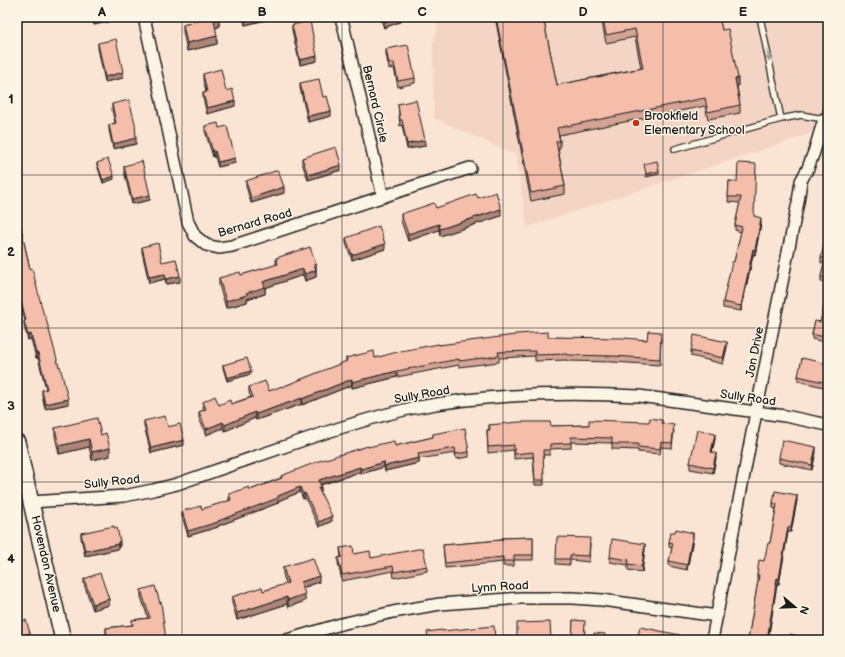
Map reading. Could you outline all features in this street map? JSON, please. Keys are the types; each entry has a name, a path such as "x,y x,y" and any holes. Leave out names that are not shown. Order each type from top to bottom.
{"street":[{"name":"Bernard Road","path":"144,17 188,222 195,236 206,245 219,248 232,246 470,168"},
{"name":"Bernard Circle","path":"340,17 343,24 383,197"},
{"name":"Jon Drive","path":"712,640 801,181 808,168 824,119"},
{"name":"Sully Road","path":"25,493 124,496 177,484 348,425 413,408 455,402 522,396 559,394 640,396 785,416 828,424"},
{"name":"Hovendon Avenue","path":"17,442 25,493 63,640"},
{"name":"Lynn Road","path":"287,640 341,624 393,612 440,604 521,598 573,598 602,600 717,616"}],"lane":[{"path":"760,17 781,119"},
{"path":"675,149 781,119 801,115 824,119 828,106"}],"shaded area":[{"name":"Brookfield Elementary School","path":"434,17 828,17 828,128 527,227 516,155 434,118 433,44 438,28"}],"building":[{"path":"93,17 108,17 94,20"},
{"path":"200,17 219,17 219,19 214,20 217,36 187,43 183,25 201,20"},
{"path":"244,17 257,17 245,20"},
{"path":"382,17 398,17 384,22"},
{"path":"496,17 543,17 557,85 643,68 635,29 606,35 603,17 719,17 722,30 728,29 738,78 735,79 740,105 708,112 705,98 557,128 560,141 556,141 565,186 531,193"},
{"path":"310,21 317,56 300,60 292,25"},
{"path":"116,39 123,72 105,77 98,43"},
{"path":"408,45 415,78 398,81 394,63 389,64 386,49"},
{"path":"221,69 226,91 232,89 235,101 207,108 203,93 207,92 203,74"},
{"path":"319,79 323,97 327,96 331,111 308,116 300,83"},
{"path":"129,100 135,123 136,138 113,144 109,125 116,123 112,104"},
{"path":"416,100 425,140 407,144 402,120 400,120 398,104"},
{"path":"218,123 219,128 227,126 235,158 218,162 215,151 213,152 205,126"},
{"path":"336,147 341,165 308,175 302,158"},
{"path":"108,159 114,176 103,180 97,163"},
{"path":"142,161 150,195 132,199 124,166"},
{"path":"657,161 659,171 646,174 644,164"},
{"path":"738,163 756,164 754,216 761,218 755,250 753,249 741,306 723,302 742,227 735,225 741,197 728,197 729,181 737,182"},
{"path":"278,170 284,187 251,198 246,181"},
{"path":"496,192 501,209 440,229 439,224 408,234 401,214 434,203 436,208 476,194 478,198"},
{"path":"17,211 30,269 32,268 68,399 45,404 42,390 47,389 38,353 36,353 31,334 28,335 20,297 17,298 17,285 19,284 17,276"},
{"path":"379,226 385,244 352,255 346,238"},
{"path":"828,232 828,278 821,277 825,258 821,258"},
{"path":"158,243 162,262 176,259 180,276 166,279 165,274 149,277 142,247"},
{"path":"310,247 316,264 314,264 316,270 305,274 303,269 263,282 265,287 246,293 247,295 226,301 219,278 240,272 241,275 278,264 276,258"},
{"path":"824,304 828,305 828,338 812,334 815,321 820,322"},
{"path":"648,331 661,332 660,359 567,354 535,355 535,351 498,352 499,356 459,361 459,359 397,371 352,382 352,379 302,399 256,414 255,412 225,425 223,422 206,429 199,412 206,409 203,402 215,396 219,405 230,400 231,404 253,397 249,387 265,381 269,391 347,361 346,358 374,351 375,358 401,351 439,344 515,334 548,332 548,337 624,338 647,340"},
{"path":"694,335 727,342 723,358 691,351"},
{"path":"247,358 251,371 227,378 223,365"},
{"path":"802,358 828,364 828,383 798,376"},
{"path":"165,416 168,427 180,424 184,440 151,448 144,421"},
{"path":"97,418 101,435 106,433 110,448 92,452 89,439 59,446 55,428"},
{"path":"650,418 662,420 662,423 674,425 672,443 661,442 660,449 638,447 638,444 612,444 612,438 571,437 571,443 550,444 550,450 543,450 544,480 535,480 533,452 514,454 514,445 488,447 487,430 490,430 489,425 519,422 550,422 551,426 589,425 589,420 649,422"},
{"path":"465,428 469,452 456,454 455,448 418,454 419,458 385,466 384,462 361,469 360,467 319,480 321,487 318,488 332,516 319,522 305,493 303,494 300,487 278,496 278,498 218,522 188,531 182,511 201,506 202,509 231,500 229,494 249,487 250,490 282,478 281,476 319,461 368,446 394,441 395,446 433,437 433,434"},
{"path":"697,430 715,434 711,452 716,453 713,468 690,463"},
{"path":"782,440 816,447 812,465 779,458"},
{"path":"775,491 797,495 791,527 788,527 779,579 777,578 767,640 748,640 759,575 757,575 759,560 764,561 768,543 770,543 777,504 773,503"},
{"path":"114,526 114,528 117,528 120,541 118,544 85,551 81,533"},
{"path":"676,529 693,533 687,565 669,561 673,543 669,542 671,532 675,532"},
{"path":"533,537 533,555 514,555 514,561 503,561 503,557 445,563 443,545 502,540 502,538"},
{"path":"557,537 590,538 589,556 570,555 570,559 556,559"},
{"path":"612,539 645,544 642,566 628,564 629,560 610,557"},
{"path":"353,546 354,554 370,551 371,558 423,548 427,566 394,572 393,566 342,575 338,558 342,557 340,548"},
{"path":"313,558 319,576 301,582 305,594 288,600 287,597 237,613 232,597 262,587 263,591 288,583 283,567"},
{"path":"100,573 109,599 93,604 84,579"},
{"path":"155,586 160,603 161,602 166,640 107,640 106,628 133,625 132,620 150,618 141,590"},
{"path":"26,620 30,633 17,637 17,622"},
{"path":"573,620 585,621 584,639 572,639"},
{"path":"550,622 551,640 517,640 517,623"},
{"path":"494,626 495,640 411,640 428,637 427,632"},
{"path":"640,627 680,635 679,640 637,640"},
{"path":"594,633 605,634 605,640 594,640"},
{"path":"790,634 801,637 801,640 789,640"}],"place":[{"name":"Brookfield Elementary School","path":"636,123"}]}
